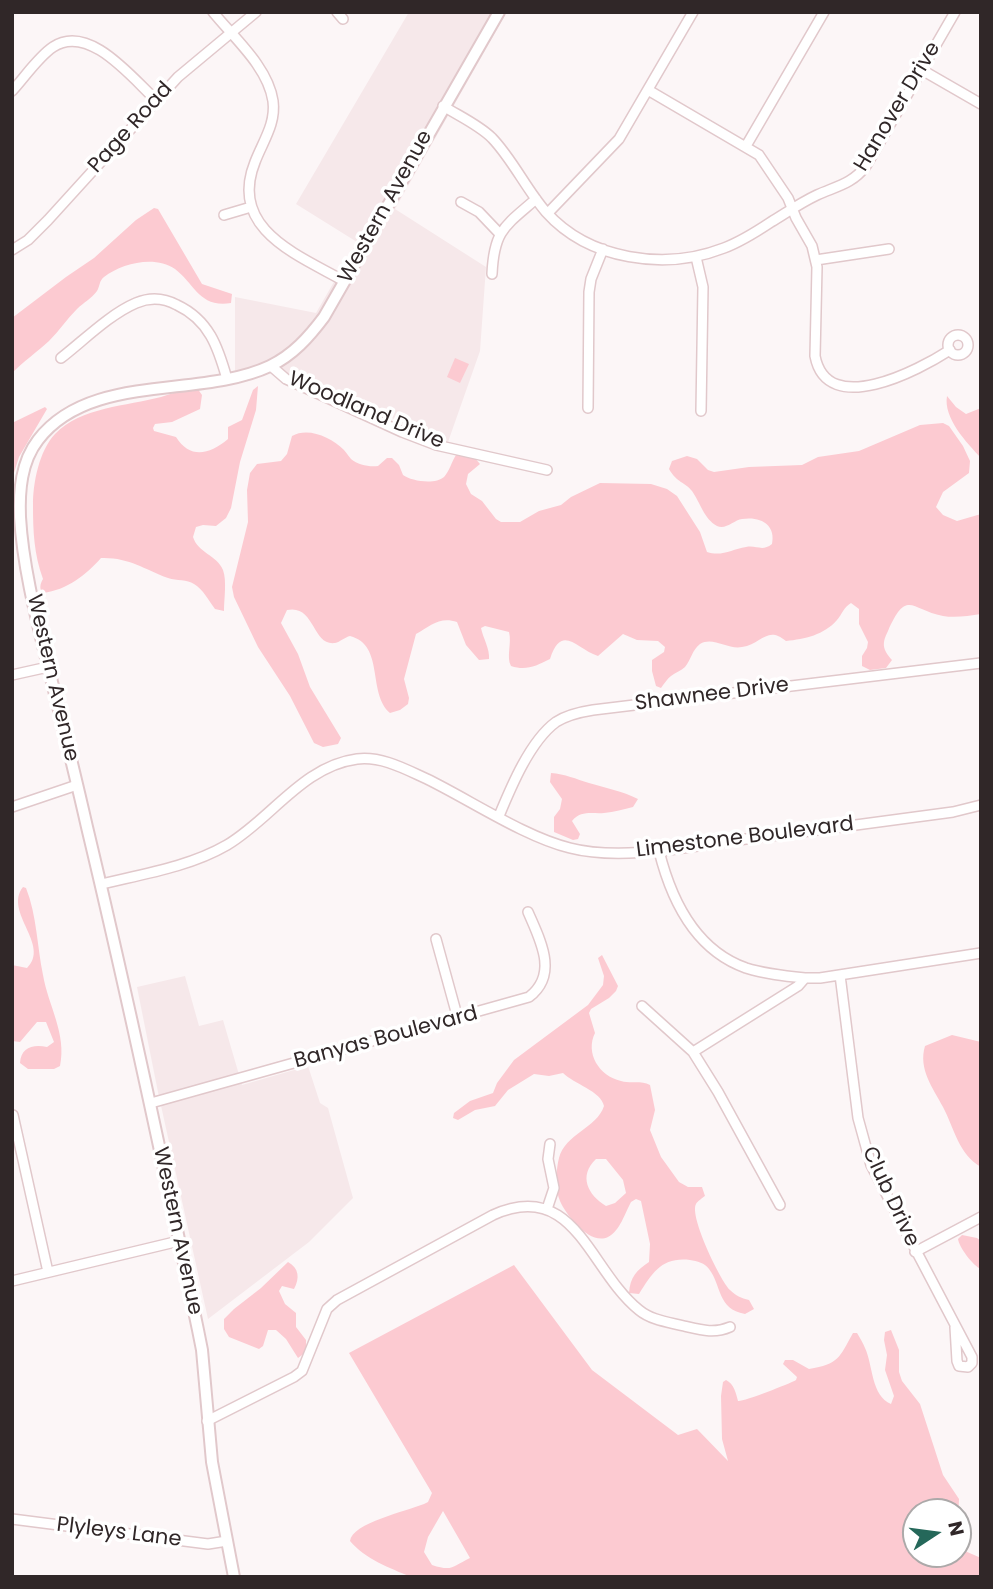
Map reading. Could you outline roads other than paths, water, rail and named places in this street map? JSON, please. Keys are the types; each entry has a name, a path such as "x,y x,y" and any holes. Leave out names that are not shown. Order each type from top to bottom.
{"main road":[{"name":"Western Avenue","path":"234,1577 212,1462 202,1350 151,1103 34,603 20,520 23,470 37,441 64,417 88,405 128,393 227,379 271,366 299,347 324,317 499,12"}],"street":[{"path":"213,12 261,71 273,101 270,130 255,160 250,180 251,207 261,226 276,241 344,281"},
{"name":"Page Road","path":"12,250 28,240 48,220 178,77 256,12"},
{"path":"548,214 611,149 693,12"},
{"path":"746,146 824,12"},
{"name":"Hanover Drive","path":"443,106 493,139 548,214 579,237 622,256 670,260 696,257 732,245 817,195 845,185 860,174 955,12"},
{"path":"12,91 50,49 74,41 97,47 156,100"},
{"path":"922,70 981,104"},
{"path":"648,90 746,146 764,160 788,198 817,260 816,356 819,371 827,381 843,388 877,382 917,368 950,350"},
{"path":"492,274 499,233 536,198"},
{"path":"461,202 479,212 499,233"},
{"path":"223,215 251,207"},
{"path":"588,408 589,292 591,279 603,249"},
{"path":"817,260 889,249"},
{"path":"696,257 703,287 701,411"},
{"path":"61,358 131,305 147,299 163,299 184,308 202,322 216,344 227,379"},
{"name":"Woodland Drive","path":"271,366 286,379 401,432 436,444 547,470"},
{"name":"Shawnee Drive","path":"499,817 536,743 555,723 571,715 593,710 981,663"},
{"path":"12,675 48,667"},
{"name":"Limestone Boulevard","path":"101,884 210,854 249,830 314,775 335,764 355,759 372,759 400,766 499,817 570,848 611,852 659,851 940,814 981,805"},
{"path":"12,807 78,785"},
{"path":"659,851 672,893 683,914 704,942 724,958 744,967 770,974 804,978 981,953"},
{"name":"Banyas Boulevard","path":"151,1103 529,997 540,986 546,972 545,953 528,912"},
{"path":"436,939 458,1019"},
{"name":"Club Drive","path":"840,975 860,1130 871,1165 955,1327"},
{"path":"693,1052 798,986 804,978"},
{"path":"642,1006 693,1052 780,1205"},
{"path":"13,1115 48,1272"},
{"path":"547,1209 554,1188 548,1159 550,1144"},
{"path":"207,1421 302,1371 327,1309 337,1300 503,1211 524,1206 547,1209 575,1232 639,1310 658,1320 707,1331 718,1332 730,1326"},
{"path":"915,1252 981,1217"},
{"path":"12,1281 179,1241"},
{"name":"Plyleys Lane","path":"12,1519 208,1544 227,1541"}]}
